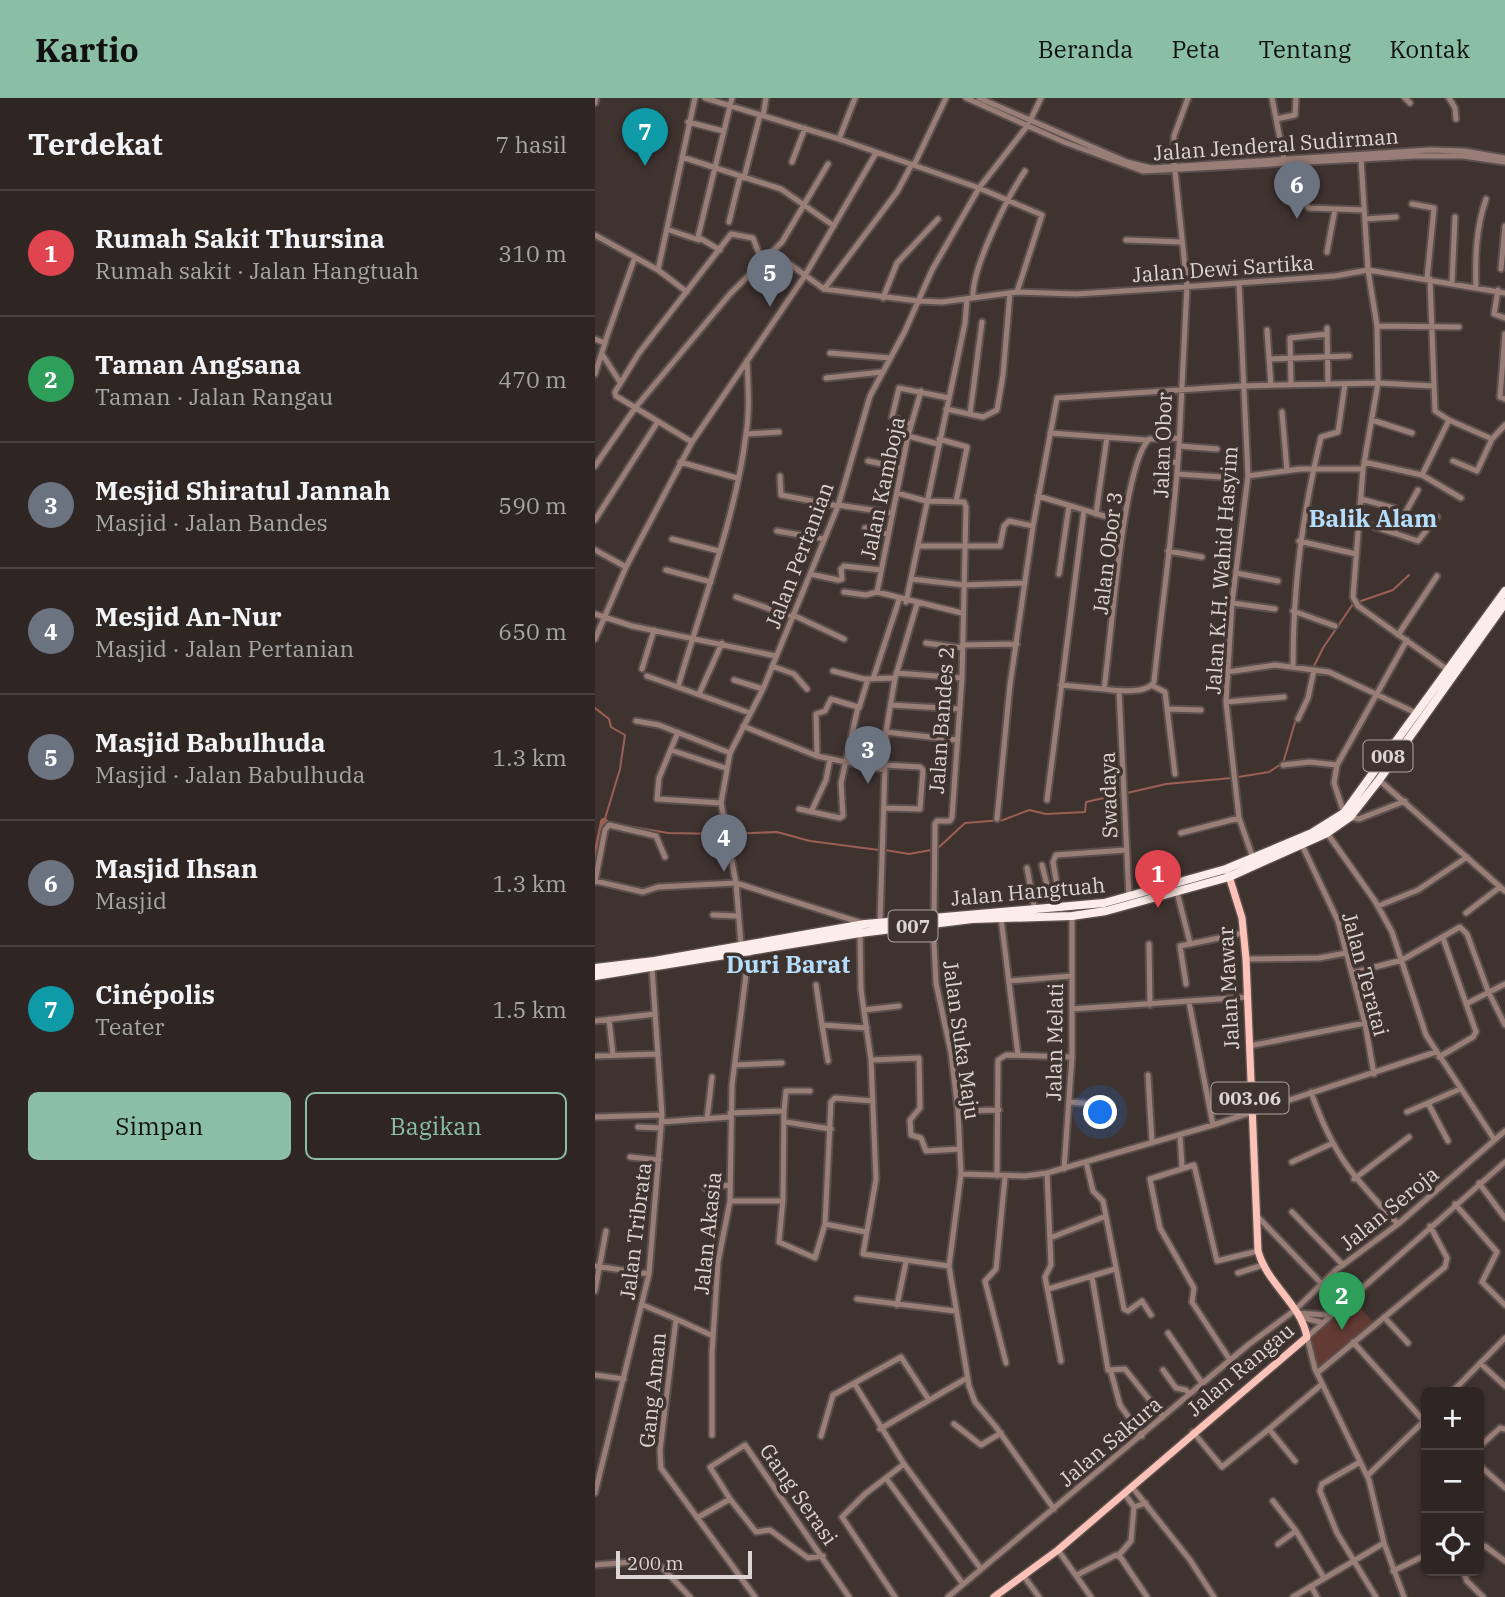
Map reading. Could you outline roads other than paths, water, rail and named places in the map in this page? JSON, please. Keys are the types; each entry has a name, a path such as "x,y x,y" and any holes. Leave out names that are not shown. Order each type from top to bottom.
{"highway":[{"name":"Jalan Hangtuah","path":"933,920 1072,916 1177,892 1327,833 1379,780 1505,591"},
{"name":"Jalan Hangtuah","path":"595,975 653,968 933,920 1105,907 1129,897 1228,873 1253,858 1347,815 1448,670 1505,603"},
{"name":"Jalan Hangtuah","path":"595,968 865,924 911,923"}],"main road":[{"name":"Jalan Mawar","path":"1228,873 1237,898 1246,959 1258,1251 1263,1265 1297,1314 1303,1343"},
{"name":"Jalan Rangau","path":"994,1597 1058,1550 1193,1432 1303,1343"}],"street":[{"path":"658,270 669,230 688,122 695,98"},
{"path":"705,98 839,139 979,188 1043,217 1017,292"},
{"path":"698,240 713,168 732,98"},
{"path":"729,222 767,98"},
{"path":"839,139 856,98"},
{"path":"773,251 804,277 824,289 897,192 946,98"},
{"name":"Jalan Jenderal Sudirman","path":"966,98 1132,168 1174,169 1454,153"},
{"name":"Jalan Jenderal Sudirman","path":"979,98 1029,123"},
{"name":"Jalan Pertanian","path":"741,945 736,883 721,803 725,768 730,752 763,689 838,505 858,429 882,372 979,188 1029,123 1041,98"},
{"name":"Jalan Obor","path":"1153,686 1177,474 1187,286 1174,169 1174,136 1188,98"},
{"path":"1272,98 1284,159"},
{"path":"1276,119 1295,115 1296,98"},
{"path":"1405,98 1410,103"},
{"path":"1449,98 1455,108 1456,120"},
{"path":"688,122 723,131"},
{"path":"792,162 805,128"},
{"path":"595,639 626,567 680,462 804,277 876,153"},
{"name":"Jalan Jenderal Sudirman","path":"1261,163 1284,159 1454,153 1505,160"},
{"path":"682,157 781,190 834,226"},
{"path":"1361,159 1368,270 1377,326 1378,383 1364,465 1356,554 1356,604 1448,670"},
{"path":"595,466 635,408 730,294 773,251 828,164"},
{"path":"906,601 974,278 1025,171"},
{"path":"1299,197 1308,208 1364,210"},
{"path":"1476,288 1475,255 1479,218 1486,199"},
{"path":"1412,204 1434,208 1429,279 1435,413 1492,439"},
{"path":"1327,252 1335,209"},
{"path":"1452,283 1455,217"},
{"path":"1365,219 1396,218"},
{"path":"883,298 897,263 938,219"},
{"path":"1501,269 1505,226"},
{"path":"669,230 720,250"},
{"path":"692,442 615,395 620,382 734,233 753,238 758,251"},
{"path":"595,235 658,270 687,292"},
{"path":"1126,240 1182,242"},
{"path":"595,374 635,257"},
{"name":"Jalan Dewi Sartika","path":"824,289 883,298 942,302 1017,292 1076,294 1335,276 1368,270 1505,293"},
{"name":"Jalan K.H. Wahid Hasyim","path":"1239,283 1241,386 1248,475 1232,603 1226,702 1239,818 1253,858"},
{"path":"1498,290 1494,314 1505,318"},
{"path":"946,409 982,417 997,410 1010,293"},
{"path":"970,414 982,323"},
{"path":"1377,326 1459,327"},
{"path":"1267,330 1271,385"},
{"path":"1291,384 1291,337 1327,331 1328,384"},
{"path":"1505,334 1500,397 1505,398"},
{"path":"595,339 605,343"},
{"path":"830,353 890,358"},
{"path":"601,354 620,382"},
{"path":"1269,359 1349,356"},
{"path":"678,687 711,582 747,434 747,360"},
{"path":"825,377 882,372"},
{"path":"920,382 922,391"},
{"path":"997,819 1033,526 1054,404 1060,397 1291,384 1378,383 1434,386"},
{"path":"922,391 929,384"},
{"path":"1293,667 1293,611 1299,541 1321,437 1338,432 1345,384"},
{"path":"911,424 892,417 899,388 949,398"},
{"name":"Jalan Kamboja","path":"877,592 908,436 922,391"},
{"path":"1282,412 1287,471"},
{"path":"1373,420 1412,433"},
{"path":"1422,475 1449,420"},
{"path":"595,520 657,423"},
{"path":"1453,461 1477,471 1492,439 1505,425"},
{"path":"747,434 779,432"},
{"path":"1050,433 1146,440 1179,438"},
{"path":"897,493 926,501 956,502 967,447 908,436"},
{"path":"1096,514 1107,437"},
{"name":"Jalan Obor 3","path":"1104,690 1124,522 1134,469 1146,440"},
{"path":"1179,446 1217,449"},
{"path":"868,461 901,468"},
{"path":"680,462 737,478"},
{"path":"1156,477 1161,463 1178,462"},
{"path":"1248,475 1364,465 1422,475 1461,498"},
{"path":"1177,474 1222,477"},
{"path":"780,475 781,495 892,513"},
{"path":"1394,533 1418,490"},
{"path":"1038,496 1124,522"},
{"path":"1361,499 1397,509"},
{"name":"Jalan Bandes 2","path":"933,920 936,821 952,820 962,678 966,510 965,503 956,502"},
{"path":"1059,574 1069,506"},
{"path":"1047,800 1084,510"},
{"path":"1359,522 1418,541 1437,517"},
{"path":"919,545 1000,546 1004,526 1009,521 1033,526"},
{"path":"865,528 887,534"},
{"path":"777,531 824,539"},
{"path":"672,539 719,551"},
{"path":"1299,541 1356,554"},
{"path":"595,550 626,567"},
{"path":"1168,551 1202,557"},
{"path":"810,574 838,580 842,579 844,566 881,570"},
{"path":"666,570 711,582"},
{"path":"1235,573 1278,581"},
{"path":"1398,635 1437,576"},
{"path":"911,579 964,585 1025,583"},
{"path":"843,592 877,592 899,600 962,613"},
{"path":"736,597 793,616 844,639"},
{"path":"799,809 839,818 843,816 841,783 859,708 899,600"},
{"path":"1232,603 1275,609"},
{"path":"880,923 886,732 895,676 917,604"},
{"path":"1293,611 1335,626"},
{"path":"595,614 654,630 776,656"},
{"path":"642,669 654,630"},
{"path":"1405,801 1359,819 1347,815 1334,783 1336,765 1407,640"},
{"path":"699,694 722,643"},
{"path":"926,643 962,647 1017,644"},
{"path":"1227,672 1264,665 1314,670 1345,678 1418,714"},
{"path":"772,666 794,674 807,690"},
{"path":"1297,719 1308,698 1314,670"},
{"path":"832,671 870,679 895,676 962,678"},
{"path":"646,676 750,713"},
{"path":"734,680 763,689"},
{"path":"1061,685 1119,691 1153,686 1164,690 1175,774"},
{"name":"Swadaya","path":"1119,691 1129,897"},
{"path":"1226,702 1284,697"},
{"path":"817,756 815,716 825,711 829,700 859,708"},
{"path":"891,705 960,709"},
{"path":"1167,709 1201,710"},
{"path":"636,721 678,732 730,752"},
{"path":"743,726 817,756 885,767 920,767 923,771 919,810 884,808"},
{"path":"678,732 659,778 658,800 721,803"},
{"path":"886,732 956,740"},
{"path":"671,750 725,768"},
{"path":"811,812 825,780 830,759"},
{"path":"1283,765 1310,762 1336,765"},
{"path":"1379,780 1503,889 1466,913"},
{"path":"1181,833 1239,818"},
{"path":"665,857 656,836 609,825 605,830 595,882 643,892 658,887 736,883 865,924"},
{"path":"1327,833 1378,906 1402,960 1414,1007 1438,1055 1494,1139"},
{"name":"Jalan Teratai","path":"1302,845 1338,921 1366,1023 1374,1074"},
{"path":"1057,909 1054,857 1126,850"},
{"path":"1378,906 1417,890 1467,857"},
{"path":"1042,865 1057,909"},
{"path":"1027,868 1035,911"},
{"path":"1177,892 1190,943"},
{"path":"713,915 738,916"},
{"name":"Jalan Melati","path":"1064,1168 1072,1057 1072,916"},
{"path":"1000,918 1017,1055"},
{"name":"Jalan Suka Maju","path":"933,920 936,983 951,1053 958,1111 961,1174 949,1266 954,1311 967,1378 972,1399 1001,1433 1054,1509"},
{"path":"1352,973 1402,960 1457,929 1464,929 1489,993 1505,1025"},
{"path":"860,933 864,1010 871,1060 876,1179 864,1256 949,1266"},
{"path":"1186,984 1179,949 1190,943 1243,933"},
{"path":"961,1174 1005,1177 1047,1173 1438,1055 1475,1035 1443,938"},
{"path":"1149,944 1150,1005"},
{"name":"Jalan Akasia","path":"712,1435 713,1336 718,1262 730,1201 730,1115 749,951"},
{"path":"1246,959 1319,958 1346,953"},
{"name":"Jalan Tribrata","path":"595,1493 649,1274 661,1122 653,968"},
{"path":"1009,981 1071,976"},
{"path":"1466,1004 1505,984"},
{"path":"816,985 828,1061"},
{"path":"1072,1009 1248,997"},
{"path":"1189,1002 1213,1125"},
{"path":"864,1010 899,1006"},
{"path":"595,1021 655,1014"},
{"path":"609,1019 613,1055"},
{"path":"1249,1046 1366,1023"},
{"path":"822,1025 867,1028"},
{"path":"595,1056 613,1055 617,1058 658,1054"},
{"path":"997,1176 997,1062 1006,1055 1072,1057"},
{"path":"871,1060 920,1059 920,1108 910,1120 911,1135 921,1138 926,1151 959,1149"},
{"path":"735,1065 782,1063"},
{"path":"1148,1075 1152,1143"},
{"path":"707,1119 712,1077"},
{"path":"1407,1112 1460,1089"},
{"path":"810,1091 786,1091 783,1201 778,1238 782,1244 815,1258 825,1224 834,1099 873,1101"},
{"path":"1311,1092 1333,1143 1354,1179 1398,1224"},
{"path":"1069,1101 1107,1105"},
{"path":"1428,1103 1448,1141"},
{"path":"958,1111 999,1110"},
{"path":"595,1117 661,1122 784,1111"},
{"path":"638,1127 661,1122"},
{"path":"786,1122 831,1129"},
{"name":"Jalan Seroja","path":"1297,1314 1322,1284 1343,1265 1398,1224 1505,1131"},
{"path":"1180,1135 1182,1167"},
{"path":"1354,1179 1409,1137"},
{"path":"1293,1162 1333,1143"},
{"path":"630,1157 659,1160"},
{"path":"1086,1162 1093,1191 1103,1201 1125,1311 1143,1301 1151,1315"},
{"name":"Jalan Rangau","path":"1303,1343 1320,1322 1505,1162"},
{"path":"1230,1360 1192,1302 1195,1290 1160,1228 1150,1179 1193,1164 1196,1167 1217,1261 1258,1251"},
{"path":"1047,1173 1050,1268 1045,1277 1062,1361"},
{"path":"1005,1177 995,1272 985,1281 1006,1363"},
{"path":"1479,1183 1505,1218"},
{"path":"705,1188 730,1185"},
{"path":"730,1201 783,1201"},
{"path":"1455,1204 1497,1252 1482,1282 1505,1306"},
{"path":"1292,1212 1343,1265"},
{"path":"1255,1214 1322,1284"},
{"path":"1050,1238 1106,1216"},
{"path":"825,1224 866,1232"},
{"path":"1317,1373 1447,1263 1430,1226"},
{"path":"595,1291 606,1231"},
{"path":"897,1305 905,1262"},
{"path":"1238,1273 1263,1265"},
{"path":"598,1266 649,1274"},
{"path":"1048,1289 1115,1269"},
{"path":"1092,1277 1107,1365 1120,1405 1142,1436"},
{"path":"857,1299 954,1311"},
{"name":"Gang Aman","path":"643,1305 676,1319 660,1462 664,1473 755,1597"},
{"path":"1297,1314 1329,1315"},
{"path":"1297,1314 1320,1322"},
{"name":"Jalan Sakura","path":"948,1597 1230,1360 1297,1314"},
{"path":"1384,1317 1408,1343"},
{"path":"676,1319 713,1336"},
{"path":"1168,1333 1202,1383"},
{"path":"1457,1387 1505,1338"},
{"path":"1353,1342 1421,1416"},
{"path":"1303,1343 1367,1476 1384,1543 1403,1597"},
{"path":"821,1436 834,1395 902,1357 929,1400"},
{"path":"1480,1363 1505,1387"},
{"path":"1111,1372 1122,1368 1126,1370 1163,1417"},
{"path":"1163,1370 1176,1388 1189,1394"},
{"path":"595,1375 624,1379"},
{"path":"880,1429 967,1378"},
{"path":"854,1384 904,1464 981,1569"},
{"path":"1193,1432 1222,1466 1322,1384"},
{"path":"954,1423 981,1445 1001,1433"},
{"path":"1367,1476 1421,1424"},
{"path":"1484,1442 1500,1428 1505,1429"},
{"path":"1269,1429 1295,1461"},
{"name":"Gang Serasi","path":"730,1499 709,1467 745,1445 849,1597"},
{"path":"595,1449 604,1451"},
{"path":"1360,1462 1319,1488 1337,1533 1376,1597"},
{"path":"895,1597 842,1517 904,1464"},
{"path":"1484,1469 1505,1488"},
{"path":"886,1478 963,1584"},
{"path":"1132,1487 1190,1560 1214,1597"},
{"path":"1077,1575 1108,1557 1118,1556 1131,1541 1134,1507 1124,1493"},
{"path":"697,1518 730,1499 756,1532 770,1530 808,1558 823,1556"},
{"path":"1273,1501 1296,1531 1324,1578"},
{"path":"1134,1507 1146,1503"},
{"path":"1278,1544 1296,1531"},
{"path":"1293,1597 1384,1543"},
{"path":"1484,1546 1505,1561"},
{"path":"1058,1550 1090,1597"},
{"path":"1118,1556 1147,1597"},
{"path":"1394,1571 1421,1558"},
{"path":"595,1565 655,1559 690,1597"},
{"path":"1023,1576 1039,1597"},
{"path":"1464,1576 1481,1595"},
{"path":"1311,1586 1317,1597"},
{"path":"1471,1597 1481,1595"}],"waterway":[{"path":"1358,602 1393,590 1409,575"},
{"path":"1314,666 1353,604"},
{"path":"595,708 609,719 611,727 625,735 620,769 604,822 668,833 724,834"},
{"path":"1283,763 1296,719"},
{"path":"1301,760 1323,761"},
{"path":"1238,777 1269,772 1281,764"},
{"path":"1127,793 1166,784 1232,778"},
{"path":"937,849 965,823 1003,820 1029,810 1046,814 1085,812 1086,802 1121,794"},
{"path":"595,866 604,822"},
{"path":"729,834 777,832 810,841 879,850"},
{"path":"885,850 909,854 931,850"}],"place":[{"name":"Cinépolis","path":"645,166"},
{"name":"Masjid Ihsan","path":"1297,219"},
{"name":"Masjid Babulhuda","path":"770,307"},
{"name":"Mesjid Shiratul Jannah","path":"868,784"},
{"name":"Mesjid An-Nur","path":"724,872"},
{"name":"Rumah Sakit Thursina","path":"1158,908"},
{"name":"Taman Angsana","path":"1342,1330"}],"district":[{"name":"Balik Alam","path":"1373,518"},
{"name":"Duri Barat","path":"788,964"}]}
